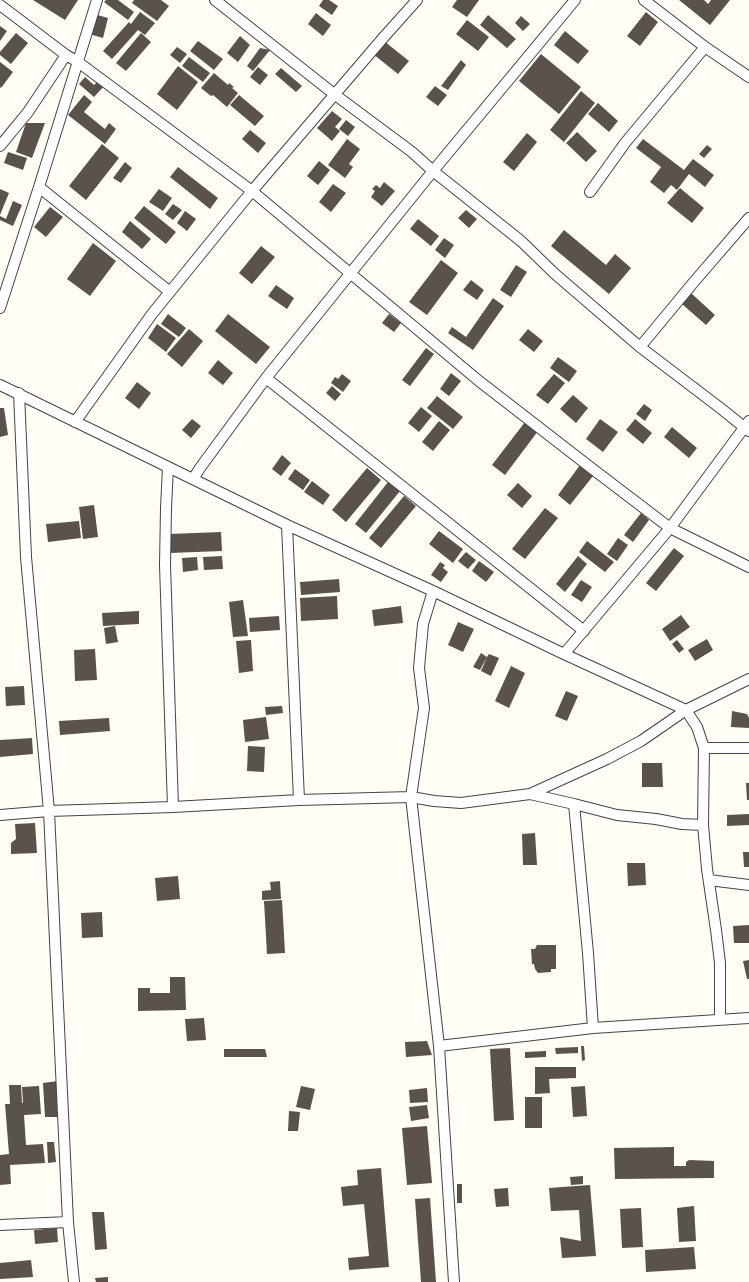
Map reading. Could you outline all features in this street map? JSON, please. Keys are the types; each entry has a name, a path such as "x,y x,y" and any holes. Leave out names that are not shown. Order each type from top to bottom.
{"street":[{"path":"0,308 40,187 97,0"},
{"path":"215,0 334,94 412,152 433,171 521,241 555,274 640,347 747,426 670,528 564,654"},
{"path":"75,422 152,314 252,191 334,94 417,0"},
{"path":"193,479 266,378 433,171 575,0"},
{"path":"644,0 704,47 749,77"},
{"path":"0,5 252,191 479,381 670,528 749,567"},
{"path":"590,192 625,143 704,47"},
{"path":"0,146 28,112 66,55"},
{"path":"40,187 170,292"},
{"path":"640,347 749,218"},
{"path":"266,378 584,631"},
{"path":"0,385 287,525 433,591 564,654 686,710 698,727 704,748 703,825 707,869 720,963 720,1020"},
{"path":"19,393 26,557 49,811 68,1222 74,1282"},
{"path":"168,467 165,565 173,807"},
{"path":"287,525 299,800"},
{"path":"433,591 423,624 419,668 424,708 411,798 439,1046 454,1282"},
{"path":"0,815 49,811 173,807 299,800 411,798 461,803 530,794 577,773 634,744 686,710 749,679"},
{"path":"704,748 749,748"},
{"path":"530,794 617,815 656,819 682,824 703,825"},
{"path":"574,804 588,953 593,1028"},
{"path":"709,880 749,885"},
{"path":"439,1046 593,1028 749,1018"},
{"path":"0,1225 68,1222"}],"building":[{"path":"33,0 78,0 65,20"},
{"path":"106,0 118,0 134,12 128,20 104,2"},
{"path":"134,0 161,0 169,6 157,21 132,3"},
{"path":"323,0 329,0 338,6 332,15 319,6"},
{"path":"457,0 479,0 467,17 452,7"},
{"path":"679,0 704,0 708,4 711,0 730,0 710,25"},
{"path":"140,12 155,23 145,35 138,30 112,59 103,51 129,22 131,24"},
{"path":"646,12 658,22 640,46 627,36"},
{"path":"316,13 331,25 323,36 308,24"},
{"path":"94,14 108,18 103,38 89,34"},
{"path":"488,15 516,39 507,48 480,25"},
{"path":"521,16 530,24 523,31 515,23"},
{"path":"467,20 489,37 478,51 456,34"},
{"path":"0,26 7,31 0,41"},
{"path":"565,31 589,51 578,64 554,45"},
{"path":"16,33 28,43 11,64 0,55 0,52"},
{"path":"141,33 151,42 126,71 116,63"},
{"path":"240,36 250,45 238,62 227,53"},
{"path":"198,41 223,59 214,70 190,51"},
{"path":"384,41 409,61 398,74 373,54"},
{"path":"177,47 187,54 180,63 170,55"},
{"path":"260,48 270,50 253,71 247,66"},
{"path":"541,54 581,87 559,114 519,81"},
{"path":"189,57 210,73 203,82 182,66"},
{"path":"461,60 466,65 448,90 441,86"},
{"path":"0,62 13,72 1,88 0,87"},
{"path":"178,66 198,82 177,110 157,94"},
{"path":"258,67 268,75 260,85 250,77"},
{"path":"281,68 302,86 296,92 275,74"},
{"path":"214,73 228,85 229,83 234,87 232,88 238,93 227,107 213,95 211,96 201,88"},
{"path":"85,77 94,85 99,80 105,85 94,97 79,84"},
{"path":"435,86 447,95 438,106 426,97"},
{"path":"581,91 595,103 564,142 550,130"},
{"path":"84,95 92,102 84,112 105,129 109,123 116,129 105,144 68,115"},
{"path":"239,95 264,116 255,126 230,105"},
{"path":"598,103 618,121 609,132 588,114"},
{"path":"332,111 342,119 335,127 340,131 332,141 317,128"},
{"path":"346,120 355,127 348,136 339,129"},
{"path":"26,123 45,123 32,158 16,152"},
{"path":"250,130 266,143 258,153 242,139"},
{"path":"577,132 597,151 586,162 566,143"},
{"path":"527,133 537,142 514,171 503,162"},
{"path":"347,139 360,149 349,164 353,167 345,178 328,165"},
{"path":"643,139 684,170 693,159 714,175 705,187 689,174 677,190 671,185 664,193 650,182 661,167 636,148"},
{"path":"102,144 119,158 86,200 69,186"},
{"path":"707,145 712,149 704,158 699,154"},
{"path":"8,152 27,158 23,170 4,163"},
{"path":"319,161 330,170 318,185 307,176"},
{"path":"125,162 132,168 121,183 113,178"},
{"path":"178,167 218,198 210,209 170,177"},
{"path":"384,182 395,191 382,206 371,197 375,191 372,189 376,185 380,188"},
{"path":"333,184 346,193 331,212 319,202"},
{"path":"680,188 704,208 692,223 667,203"},
{"path":"0,189 9,193 0,215"},
{"path":"159,189 172,198 163,211 149,202"},
{"path":"13,201 22,205 13,226 0,220 0,216 6,219"},
{"path":"173,204 182,210 173,220 165,214"},
{"path":"144,206 176,232 166,244 134,218"},
{"path":"50,207 63,217 46,237 34,227"},
{"path":"466,210 477,219 469,228 458,218"},
{"path":"185,211 196,219 187,231 177,223"},
{"path":"418,219 439,236 431,246 410,229"},
{"path":"130,221 151,239 142,249 122,232"},
{"path":"564,230 606,265 615,254 631,268 609,294 551,246"},
{"path":"444,238 454,245 445,258 435,250"},
{"path":"93,243 116,261 90,296 67,279"},
{"path":"261,246 275,257 252,284 239,273"},
{"path":"441,260 458,273 427,315 409,302"},
{"path":"516,265 527,272 511,297 500,290"},
{"path":"471,280 484,290 477,300 463,290"},
{"path":"276,285 294,298 287,309 268,296"},
{"path":"691,293 715,315 706,325 682,304"},
{"path":"493,298 504,306 473,350 448,333 452,327 466,337"},
{"path":"168,314 186,328 179,337 161,324"},
{"path":"228,314 270,347 256,364 215,331"},
{"path":"389,314 401,323 394,332 382,323"},
{"path":"157,324 176,338 166,352 148,338"},
{"path":"189,329 203,341 182,367 167,354"},
{"path":"528,329 543,341 534,352 519,340"},
{"path":"426,348 434,354 410,386 402,380"},
{"path":"558,357 577,371 569,382 550,368"},
{"path":"218,360 233,373 223,385 208,373"},
{"path":"451,373 461,381 449,396 440,389"},
{"path":"342,374 351,381 343,392 331,383 335,377 338,379"},
{"path":"554,374 565,383 548,404 536,395"},
{"path":"137,382 151,393 139,409 125,398"},
{"path":"332,386 341,394 335,401 326,393"},
{"path":"573,395 588,408 576,423 560,409"},
{"path":"437,396 463,417 453,429 427,408"},
{"path":"644,404 652,410 645,421 636,414"},
{"path":"421,407 432,416 419,432 408,423"},
{"path":"0,408 4,408 8,435 0,437"},
{"path":"192,419 201,426 191,438 182,430"},
{"path":"600,419 618,432 603,452 586,439"},
{"path":"635,419 652,433 643,444 626,430"},
{"path":"439,421 450,430 433,451 422,442"},
{"path":"525,422 538,431 505,475 492,465"},
{"path":"672,427 697,448 689,458 664,437"},
{"path":"282,455 291,463 281,476 272,469"},
{"path":"580,465 593,476 570,505 558,495"},
{"path":"367,468 381,480 346,522 332,510"},
{"path":"295,469 310,480 303,490 288,479"},
{"path":"312,481 330,495 323,505 304,492"},
{"path":"388,482 400,491 366,533 355,524"},
{"path":"518,483 532,496 522,508 507,495"},
{"path":"404,496 416,506 381,548 369,538"},
{"path":"94,505 98,537 83,539 79,507"},
{"path":"545,508 558,518 525,559 512,549"},
{"path":"641,513 649,520 633,542 624,535"},
{"path":"79,521 81,538 48,542 46,524"},
{"path":"439,531 463,549 453,563 429,544"},
{"path":"221,532 222,551 170,553 169,534"},
{"path":"618,538 628,545 617,561 607,554"},
{"path":"587,541 614,562 605,572 579,552"},
{"path":"674,548 684,556 656,591 646,583"},
{"path":"466,552 476,560 468,569 458,561"},
{"path":"222,556 223,569 204,570 203,557"},
{"path":"578,556 587,564 565,592 556,584"},
{"path":"197,557 198,570 183,572 182,558"},
{"path":"479,561 494,572 486,582 472,571"},
{"path":"440,562 445,565 443,568 448,572 441,582 431,575"},
{"path":"339,579 340,592 301,595 300,582"},
{"path":"581,580 592,587 582,602 571,595"},
{"path":"337,596 338,619 301,621 300,598"},
{"path":"243,600 248,636 233,637 229,602"},
{"path":"401,606 403,623 374,626 372,610"},
{"path":"139,611 139,624 103,626 102,613"},
{"path":"681,615 690,627 670,641 662,629"},
{"path":"279,616 280,630 250,632 249,618"},
{"path":"458,622 474,629 463,652 448,645"},
{"path":"115,626 118,642 106,644 104,628"},
{"path":"707,639 713,650 695,661 688,650"},
{"path":"251,640 253,671 239,673 236,641"},
{"path":"677,640 684,649 679,653 672,644"},
{"path":"95,649 97,680 75,681 74,650"},
{"path":"481,653 487,657 480,670 473,667"},
{"path":"489,654 499,658 491,676 481,671"},
{"path":"511,666 525,673 509,708 495,701"},
{"path":"24,686 25,705 6,706 5,687"},
{"path":"566,691 578,696 567,721 555,716"},
{"path":"282,706 283,713 266,715 265,707"},
{"path":"732,711 747,714 749,718 749,728 731,727"},
{"path":"266,717 269,739 245,742 243,720"},
{"path":"109,718 110,731 60,735 59,721"},
{"path":"32,738 33,754 0,757 0,740"},
{"path":"248,746 265,747 264,772 247,771"},
{"path":"642,763 662,763 663,787 642,787"},
{"path":"746,783 749,783 749,800 747,800"},
{"path":"749,814 749,825 727,826 727,815"},
{"path":"35,823 37,853 11,854 11,843 16,839 15,824"},
{"path":"535,833 537,865 523,865 522,834"},
{"path":"743,852 749,852 749,867 744,867"},
{"path":"627,863 645,863 646,885 628,886"},
{"path":"178,876 180,899 157,901 155,878"},
{"path":"280,881 281,899 262,900 262,891 271,890 270,882"},
{"path":"282,900 285,953 267,954 264,901"},
{"path":"102,912 103,937 82,938 81,913"},
{"path":"749,925 749,943 734,943 733,926"},
{"path":"537,945 556,945 556,969 551,969 551,972 538,973 534,964 532,964 531,949 535,949"},
{"path":"749,960 749,979 747,979 743,961"},
{"path":"170,977 185,977 186,1010 138,1011 138,988 150,988 150,993 170,993"},
{"path":"204,1018 206,1040 187,1041 185,1019"},
{"path":"427,1041 432,1055 406,1057 405,1042"},
{"path":"581,1046 584,1046 585,1060 582,1061"},
{"path":"578,1047 578,1053 556,1054 555,1048"},
{"path":"510,1048 514,1120 494,1121 490,1049"},
{"path":"224,1049 265,1049 267,1057 224,1057"},
{"path":"546,1051 546,1057 525,1058 525,1052"},
{"path":"535,1067 576,1067 576,1078 549,1079 550,1093 535,1094"},
{"path":"58,1081 60,1117 45,1117 43,1083"},
{"path":"9,1085 21,1085 22,1103 22,1087 39,1086 41,1114 24,1115 26,1145 43,1144 45,1163 10,1165 11,1184 0,1185 0,1155 9,1154 5,1104 10,1104"},
{"path":"301,1086 315,1089 310,1110 296,1107"},
{"path":"585,1086 587,1116 573,1117 571,1087"},
{"path":"427,1088 428,1102 410,1103 409,1090"},
{"path":"525,1097 542,1097 542,1128 525,1128"},
{"path":"427,1105 429,1118 411,1121 409,1107"},
{"path":"289,1111 300,1112 298,1131 288,1131"},
{"path":"427,1126 432,1183 407,1185 402,1128"},
{"path":"47,1142 54,1142 56,1162 48,1163"},
{"path":"674,1147 674,1166 686,1166 686,1162 689,1160 714,1161 714,1178 615,1179 614,1148"},
{"path":"381,1168 389,1267 349,1270 348,1258 369,1256 364,1204 343,1206 341,1187 358,1185 357,1170"},
{"path":"583,1176 583,1184 571,1185 570,1177"},
{"path":"457,1184 462,1184 462,1203 457,1203"},
{"path":"590,1185 596,1256 562,1258 560,1237 581,1241 579,1210 551,1211 549,1188"},
{"path":"508,1188 509,1206 496,1207 494,1189"},
{"path":"430,1198 436,1282 421,1282 415,1199"},
{"path":"694,1206 696,1241 679,1242 677,1208"},
{"path":"641,1208 643,1247 622,1248 620,1209"},
{"path":"92,1212 104,1212 107,1249 95,1250"},
{"path":"57,1228 58,1242 35,1244 34,1230"},
{"path":"694,1247 696,1269 646,1272 645,1250"},
{"path":"31,1260 33,1277 0,1279 0,1263"},
{"path":"108,1277 108,1282 96,1282 95,1278"}]}
